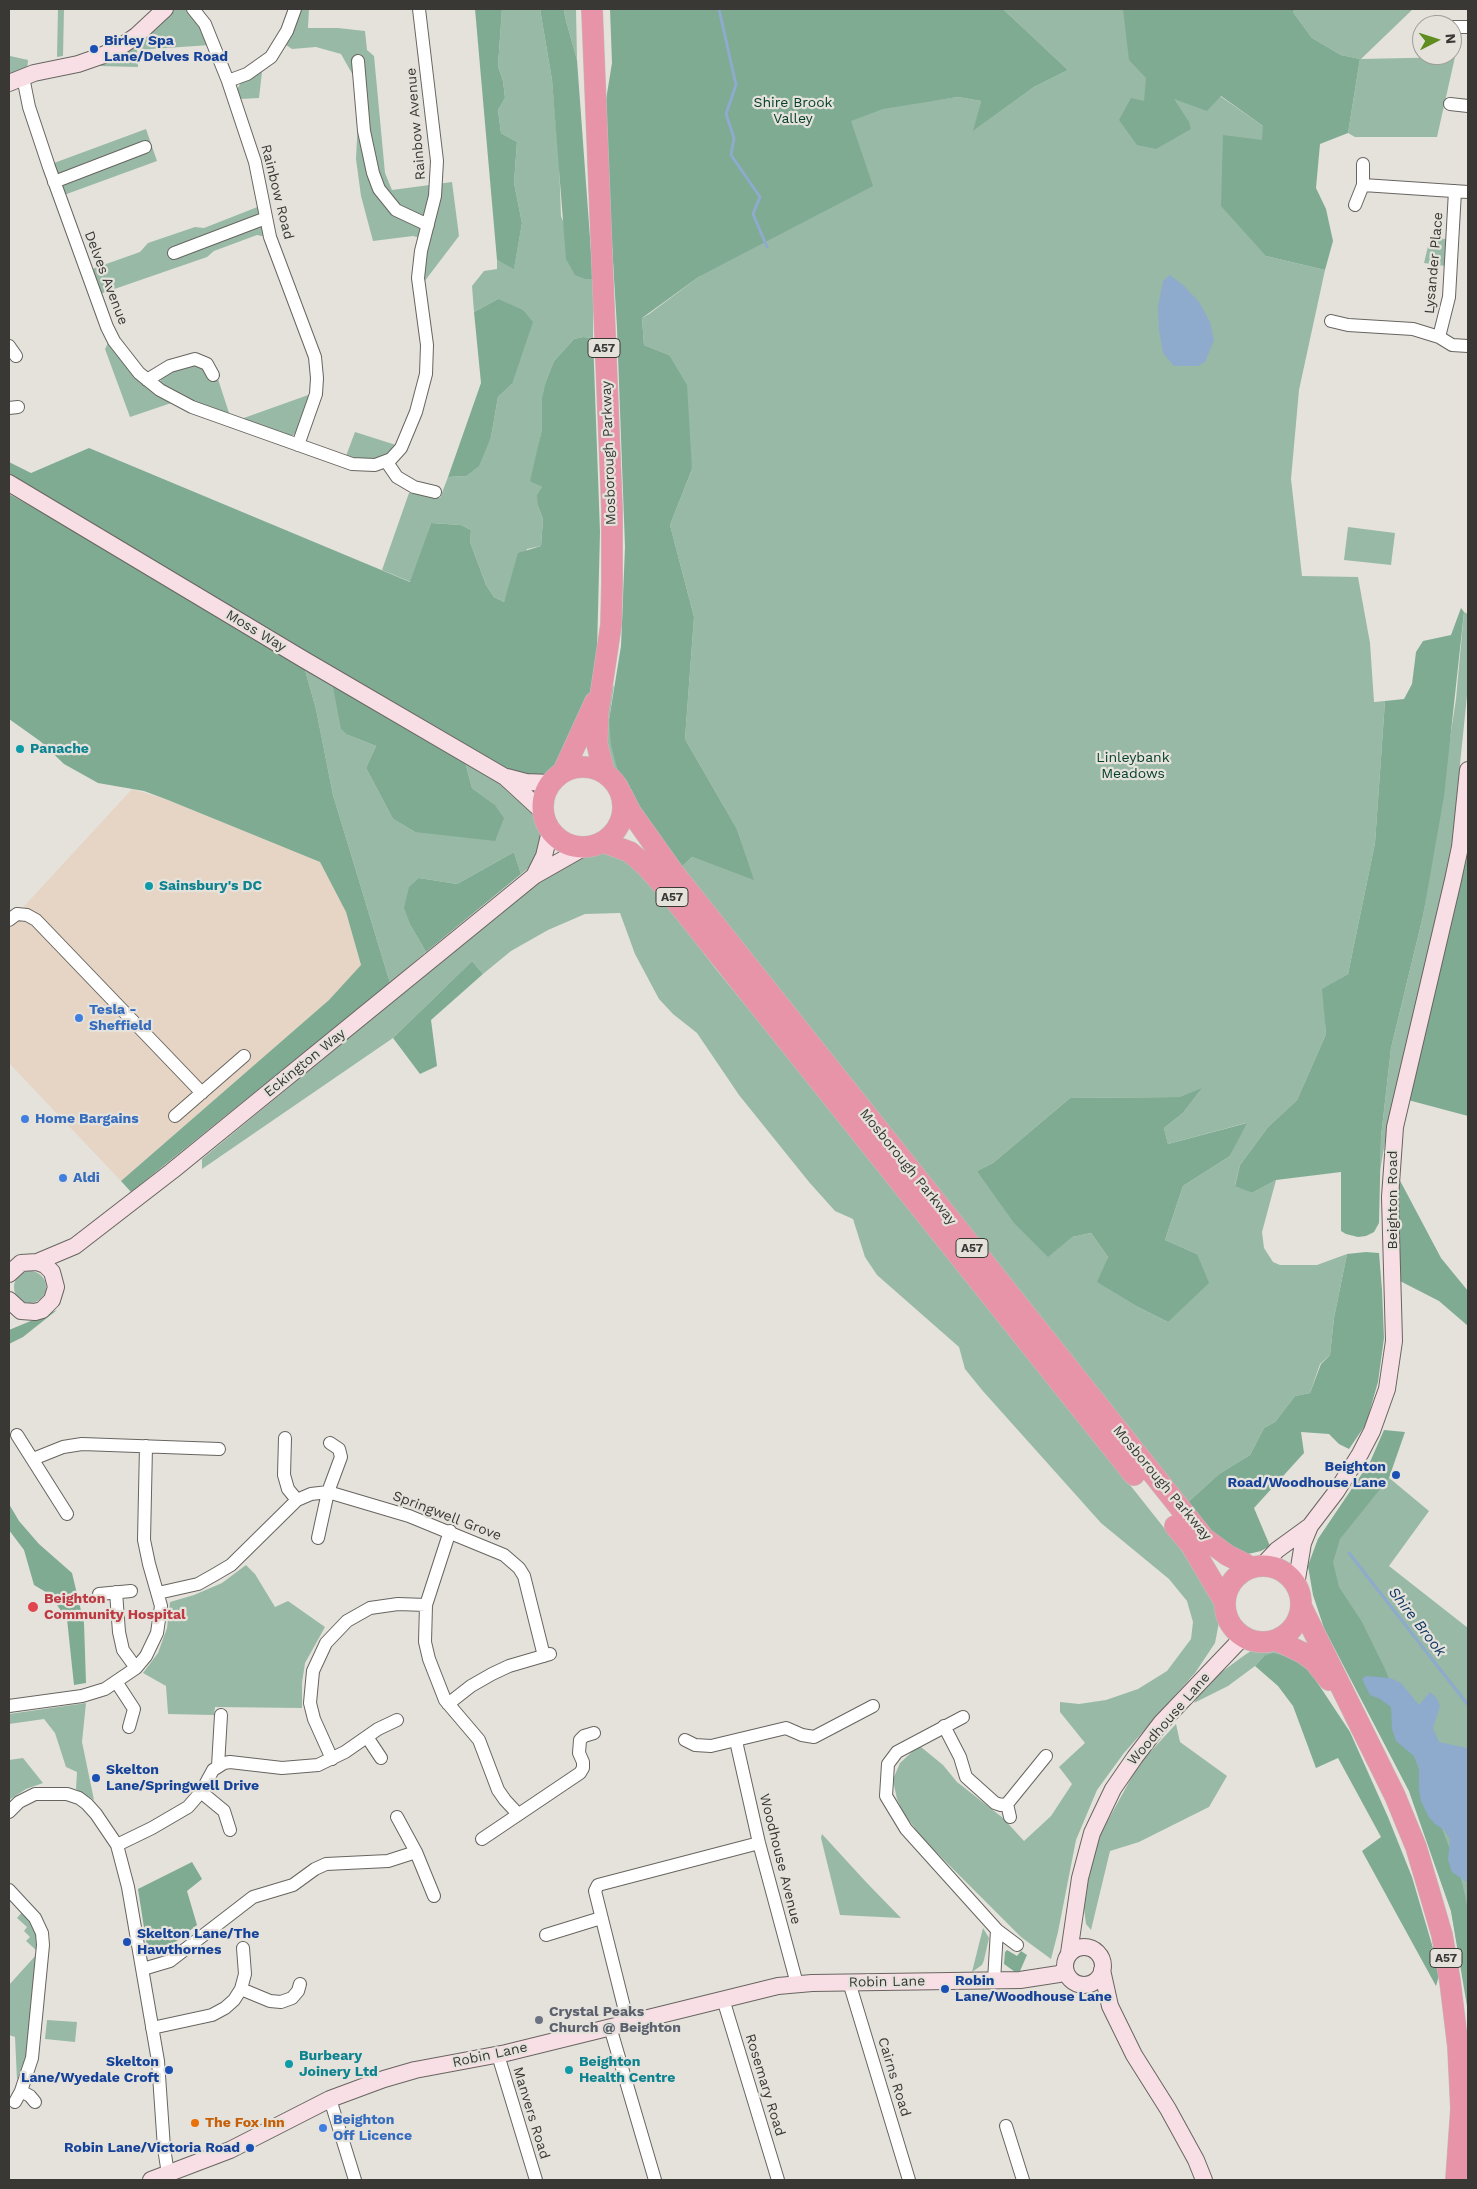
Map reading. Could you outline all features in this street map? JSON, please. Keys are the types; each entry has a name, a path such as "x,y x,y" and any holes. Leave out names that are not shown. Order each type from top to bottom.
{"highway":[{"name":"Mosborough Parkway","path":"592,9 612,509 610,626 598,712 598,744 604,772"},
{"name":"Mosborough Parkway","path":"557,777 602,686"},
{"path":"557,777 584,766 604,772"},
{"name":"A57","path":"604,772 612,778 622,795"},
{"name":"A57","path":"557,777 544,797 547,821 566,844 594,845"},
{"name":"Mosborough Parkway","path":"622,795 630,811 674,873 1204,1538 1227,1555 1257,1566"},
{"path":"594,845 614,833 621,822 623,809 622,795"},
{"name":"Mosborough Parkway","path":"594,845 630,852 645,865 662,885 1191,1545 1224,1601"},
{"path":"1257,1566 1280,1570 1296,1585 1301,1606 1298,1619 1292,1628 1276,1640 1263,1642 1243,1637 1232,1627 1226,1616 1224,1601 1228,1588 1235,1577 1257,1566"},
{"name":"A57","path":"1301,1606 1395,1796 1416,1847 1442,1935 1450,1980 1458,2047 1461,2109 1456,2180"},
{"name":"A57","path":"1276,1640 1303,1653 1314,1661 1350,1705"}],"street":[{"path":"16,80 101,56 120,48 150,24 165,9"},
{"name":"Rainbow Road","path":"193,9 205,24 228,81 255,162 270,237 310,342 317,369 316,394 298,445"},
{"path":"228,81 247,74 270,57 287,31 295,9"},
{"name":"Rainbow Avenue","path":"386,461 401,448 410,430 426,374 427,345 418,278 421,251 436,196 437,160 419,9"},
{"path":"358,61 367,146 373,173 379,188 396,210 428,225"},
{"name":"Delves Avenue","path":"16,80 29,107 107,327 118,346 147,380 167,395 192,407 298,445"},
{"path":"1450,104 1468,106"},
{"path":"54,182 145,147"},
{"path":"1355,205 1363,185 1363,164"},
{"path":"1363,185 1468,192"},
{"name":"Lysander Place","path":"1440,337 1449,297 1455,192"},
{"path":"174,253 266,218"},
{"path":"1330,322 1413,329 1440,337 1452,345 1468,346"},
{"path":"147,380 170,366 195,359 207,364 214,375"},
{"path":"298,445 352,464 375,465 386,461 397,478 414,487 435,492"},
{"name":"Moss Way","path":"9,483 505,777 547,821"},
{"name":"Beighton Road","path":"1296,1585 1303,1544 1310,1526 1336,1492 1360,1454 1372,1431 1386,1389 1394,1341 1390,1190 1395,1127 1453,880 1461,838 1468,770"},
{"name":"Moss Way","path":"505,777 526,782 557,777"},
{"name":"Eckington Way","path":"534,876 544,856 547,821"},
{"name":"Eckington Way","path":"11,1268 26,1261 37,1262 75,1246 172,1171 534,876 594,845"},
{"path":"9,920 17,914 26,915 36,920 202,1093"},
{"path":"175,1116 244,1056"},
{"name":"Eckington Way","path":"35,1312 42,1310 52,1300 55,1294 56,1280 75,1246"},
{"path":"37,1262 45,1265 56,1280"},
{"path":"9,1300 21,1311 35,1312"},
{"path":"9,1320 35,1312"},
{"path":"17,1435 67,1514"},
{"path":"285,1438 284,1475 288,1488 297,1500"},
{"path":"318,1538 328,1492 341,1453 339,1449 330,1443"},
{"path":"34,1460 71,1445 219,1449"},
{"path":"9,1706 82,1696 106,1689 136,1668 146,1656 157,1633 161,1606 144,1540 146,1446"},
{"name":"Springwell Grove","path":"158,1592 198,1584 231,1565 297,1500 310,1494 328,1492 409,1516 450,1531 504,1555 520,1568 548,1655 509,1666 492,1674 471,1686 448,1704"},
{"name":"Beighton Road","path":"1257,1566 1310,1526"},
{"path":"450,1531 426,1605 425,1642 429,1659 448,1704 479,1740 498,1790 518,1814"},
{"path":"99,1594 131,1591"},
{"path":"116,1592 119,1632 124,1650 136,1668"},
{"path":"332,1759 314,1719 310,1703 314,1671 326,1643 346,1621 370,1608 398,1604 426,1605"},
{"name":"Woodhouse Lane","path":"1069,1953 1075,1923 1080,1878 1092,1832 1113,1789 1135,1757 1162,1724 1243,1637"},
{"path":"117,1683 139,1707 129,1727"},
{"path":"685,1740 703,1746 736,1741 786,1728 802,1736 814,1737 872,1706"},
{"path":"218,1766 221,1715"},
{"path":"963,1717 897,1752 888,1764 886,1796 906,1828 997,1930 1017,1945"},
{"path":"117,1846 180,1812 202,1792 213,1770 218,1766 230,1762 272,1768 318,1765 332,1759 397,1720"},
{"path":"944,1726 960,1757 966,1777 995,1803 1008,1811 1046,1756"},
{"path":"482,1839 580,1773 583,1768 583,1762 580,1753 580,1740 594,1733"},
{"path":"367,1737 382,1758"},
{"name":"Woodhouse Avenue","path":"736,1741 759,1842 797,1984"},
{"path":"202,1792 224,1811 230,1830"},
{"path":"9,1812 20,1802 34,1794 67,1794 78,1798 92,1809 117,1846 128,1887 158,2061 164,2148 168,2174"},
{"path":"397,1817 416,1852 434,1896"},
{"path":"628,2023 595,1892 598,1885 759,1842"},
{"path":"143,1969 170,1961 253,1897 293,1885 315,1869 326,1864 388,1861 416,1852"},
{"path":"9,1890 36,1918 42,1934 43,1945 32,2058 18,2096 30,2096 35,2102"},
{"path":"546,1935 601,1918"},
{"path":"1075,1923 1088,1947 1099,1955 1102,1961 1107,1999 1134,2055 1168,2109 1196,2160 1204,2180"},
{"path":"994,1981 997,1930"},
{"path":"1088,1947 1079,1947 1069,1953 1065,1970 1072,1981 1078,1984 1090,1984 1107,1999"},
{"path":"152,2028 212,2014 225,2008 234,2000 241,1989 245,1974 243,1948"},
{"name":"Robin Lane","path":"152,2180 230,2150 330,2099 416,2070 498,2055 778,1986 849,1982 1036,1979 1059,1974 1065,1970"},
{"path":"1090,1984 1099,1976 1102,1970"},
{"name":"Cairns Road","path":"849,1982 909,2180"},
{"path":"241,1989 270,2002 281,2002 292,1998 298,1991 300,1984"},
{"name":"Rosemary Road","path":"723,1999 778,2180"},
{"path":"610,2028 655,2180"},
{"name":"Manvers Road","path":"498,2055 536,2180"},
{"path":"330,2099 355,2180"},
{"path":"1006,2126 1023,2180"}],"shaded area":[{"path":"132,789 168,800 320,862 346,912 361,966 329,1000 121,1181 9,1063 9,920 17,914"}],"green space":[{"path":"58,9 64,9 63,56 57,57"},
{"path":"173,9 199,9 210,45 137,50 138,67 99,66 134,45"},
{"path":"299,9 309,9 308,28 338,28 365,31 367,50 374,56 385,173 392,190 452,182 459,236 424,282 428,240 413,236 373,241 361,196 356,159 358,118 354,77 341,54 316,47 292,49 286,45"},
{"path":"475,9 502,9 498,66 503,81 505,98 498,110 501,133 517,142 514,183 522,223 514,269 497,260"},
{"path":"502,9 540,9 552,80 559,161 561,216 585,279 593,279 593,338 583,337 574,339 554,361 546,381 542,429 533,472 537,484 542,487 538,506 543,519 541,546 527,549 511,581 504,602 494,597 486,585 470,542 471,530 461,525 431,523 411,582 382,570 409,493 440,498 448,477 466,476 491,437 498,397 512,384 498,299 474,312 472,286 484,271 497,269 497,260 514,268 522,223 514,183 517,142 501,133 498,110 505,98 503,81 498,66"},
{"path":"540,9 564,9 577,60 593,279 585,279 575,275 566,259 552,80"},
{"path":"564,9 576,9 577,60 565,17"},
{"name":"Shire Brook Valley","path":"610,9 1003,9 1068,70 1034,87 973,131 981,101 958,97 883,109 851,121 873,186 700,276 642,318 644,345 669,355 687,385 692,469 670,525 694,617 685,739 737,829 754,880 692,857 679,869 629,796 617,768 611,745 609,720 621,646 625,547 617,328 604,112 612,63"},
{"path":"683,9 930,101 958,97 981,101 974,130 1034,87 1068,70 1003,9 1175,9 1207,110 1220,96 1263,126 1266,256 1325,270 1299,390 1291,479 1302,576 1358,577 1370,643 1374,702 1385,701 1375,843 1348,974 1323,989 1326,1034 1297,1100 1268,1127 1240,1165 1235,1185 1252,1193 1276,1180 1262,1232 1264,1248 1273,1262 1280,1265 1317,1265 1347,1254 1334,1318 1330,1355 1320,1364 1310,1393 1295,1396 1275,1422 1264,1428 1250,1455 1219,1474 1186,1504 679,869 692,857 753,879 737,829 685,739 694,617 670,525 692,469 669,355 644,345 642,318 700,276","holes":["1201,1089 1183,1113 1164,1128 1168,1144 1246,1123 1230,1156 1183,1186 1165,1240 1197,1254 1168,1322 1136,1306 1098,1282 1108,1257 1091,1233 1072,1237 977,1171 993,1163 1070,1098 1179,1097"]},
{"path":"1123,9 1296,9 1293,12 1312,38 1341,55 1360,59 1348,133 1320,144 1316,188 1326,209 1333,241 1325,270 1266,256 1221,206 1223,135 1262,140 1263,126 1221,96 1207,111 1174,99 1189,122 1191,129 1156,149 1137,145 1119,120 1131,98 1144,101 1146,78 1129,60"},
{"path":"1296,9 1413,9 1361,59 1412,58 1412,65 1453,65 1437,137 1355,137 1348,133 1360,59 1341,55 1312,38 1293,12"},
{"path":"10,56 28,60 27,70 12,74 9,72"},
{"path":"262,72 259,98 240,99 236,91 242,81"},
{"path":"146,129 157,161 64,195 54,163"},
{"path":"260,206 266,237 257,235 214,251 207,257 100,294 92,269 140,252 148,243 195,227 204,228"},
{"path":"1430,238 1446,239 1445,266 1424,263"},
{"path":"498,299 523,310 533,322 512,384 498,397 491,437 479,466 466,476 448,477 481,383 474,312"},
{"path":"583,337 593,338 600,532 597,651 585,713 553,772 547,777 515,775 9,478 9,462 31,473 89,448 410,582 431,523 461,525 471,530 470,542 486,585 494,597 504,602 518,553 541,546 543,519 538,506 537,495 542,487 530,481 542,429 542,399 546,381 554,361 574,339"},
{"path":"109,341 151,389 160,382 164,373 200,363 214,380 218,379 230,416 183,399 130,417 105,349"},
{"path":"311,394 296,434 290,436 241,419"},
{"path":"355,432 396,445 383,457 373,460 358,460 346,456"},
{"path":"9,494 98,544 296,662 305,670 316,709 333,795 390,983 131,1192 121,1181 329,1000 361,965 346,912 320,862 144,791 98,783 64,764 40,741 9,719"},
{"path":"1348,527 1395,533 1391,565 1344,560"},
{"path":"1461,608 1464,612 1444,796 1423,916 1391,1048 1381,1137 1379,1223 1374,1232 1358,1237 1341,1231 1341,1172 1276,1180 1252,1193 1235,1186 1240,1165 1268,1127 1297,1100 1326,1034 1322,989 1348,974 1375,843 1385,701 1404,699 1412,684 1416,652 1423,641 1451,635"},
{"path":"1464,612 1468,614 1468,686 1451,852 1387,1131 1380,1171 1381,1137 1391,1048 1423,916 1456,699"},
{"path":"305,670 332,682 348,735 376,746 366,768 393,819 415,832 494,804 472,788 465,762 501,784 521,800 535,815 542,828 541,844 535,863 521,874 514,852 457,884 419,878 411,926 426,952 390,983 333,795 316,709"},
{"path":"332,682 465,762 472,788 494,804 504,818 495,841 415,832 393,819 366,768 376,746 348,735 341,729"},
{"path":"614,685 609,720 629,796 605,757 609,693"},
{"path":"1468,805 1468,1116 1408,1100"},
{"path":"514,852 521,874 426,952 411,926 404,908 409,887 419,878 457,884"},
{"path":"592,852 604,852 629,860 665,901 715,968 866,1152 1180,1548 1214,1601 1220,1617 1215,1643 1195,1673 1124,1753 1097,1790 1076,1840 1051,1959 1021,1937 922,1838 903,1812 897,1799 894,1777 900,1763 913,1751 921,1747 943,1765 957,1782 1003,1818 1024,1841 1051,1816 1072,1784 1059,1767 1085,1743 1060,1712 1060,1702 1079,1704 1106,1700 1138,1689 1167,1671 1191,1639 1193,1622 1187,1601 1169,1579 1101,1523 965,1369 959,1347 877,1275 865,1257 853,1219 835,1211 809,1182 739,1095 697,1033 673,1014 659,999 635,954 620,913 585,914 548,930 511,951 483,974 472,961 393,1038 202,1169 202,1159 540,880 578,856"},
{"path":"472,961 483,974 431,1020 437,1066 420,1074 393,1038"},
{"path":"1202,1088 1183,1113 1164,1128 1168,1144 1247,1123 1230,1156 1183,1186 1165,1240 1197,1254 1209,1283 1168,1322 1136,1306 1097,1282 1108,1257 1091,1233 1072,1237 1048,1257 1014,1223 977,1171 993,1163 1070,1098 1179,1097"},
{"path":"1396,1173 1441,1258 1468,1291 1468,1326 1439,1301 1400,1281"},
{"path":"1379,1253 1384,1338 1378,1382 1366,1424 1349,1449 1339,1444 1329,1434 1301,1432 1304,1453 1254,1508 1270,1546 1261,1551 1248,1554 1210,1535 1186,1504 1219,1474 1250,1455 1264,1428 1275,1422 1295,1396 1310,1393 1321,1364 1330,1355 1334,1318 1347,1254"},
{"path":"30,1271 36,1272 41,1276 45,1281 45,1293 41,1298 36,1302 30,1303 24,1302 19,1298 15,1293 14,1287 15,1281 19,1276 24,1272"},
{"path":"57,1310 23,1337 9,1344 9,1330"},
{"path":"1384,1430 1405,1432 1389,1478 1340,1539 1333,1562 1339,1587 1362,1622 1385,1669 1409,1728 1406,1735 1461,1878 1468,1909 1468,2012 1451,1911 1409,1791 1324,1628 1313,1595 1308,1566 1318,1539 1370,1462"},
{"path":"1370,1462 1429,1511 1389,1566 1468,1628 1467,1998 1451,1911 1409,1791 1324,1628 1308,1566 1318,1539"},
{"path":"9,1504 19,1521 39,1544 72,1573 84,1623 86,1683 74,1685 67,1619 49,1594 34,1585 24,1550 9,1530"},
{"path":"246,1565 255,1574 275,1607 288,1601 325,1627 305,1663 302,1683 302,1708 215,1707 214,1715 168,1714 166,1686 143,1673 158,1653 167,1628 170,1602 194,1595 222,1583"},
{"path":"1273,1645 1302,1659 1264,1656 1255,1666 1228,1686 1194,1703 1199,1693 1212,1679 1255,1648"},
{"path":"1273,1653 1293,1658 1309,1670 1350,1732 1388,1817 1412,1877 1440,1972 1436,1986 1362,1851 1381,1837 1338,1758 1316,1768 1293,1706 1278,1686 1255,1666 1264,1656"},
{"path":"86,1703 82,1742 94,1800 76,1789 77,1772 66,1767 55,1733 44,1719 9,1724 9,1714"},
{"path":"1176,1724 1180,1742 1227,1776 1209,1807 1139,1842 1110,1851 1091,1930 1086,1924 1084,1908 1087,1882 1096,1842 1139,1764"},
{"path":"23,1758 43,1783 26,1789 9,1800 9,1760"},
{"path":"822,1834 901,1918 840,1915 821,1838"},
{"path":"192,1862 202,1879 187,1891 197,1925 163,1952 154,1954 149,1952 138,1889"},
{"path":"23,1911 35,1929 38,1945 36,1950 26,1941 30,1937 24,1931 27,1927 17,1918"},
{"path":"983,1928 989,1938 984,1960 982,1965 972,1972"},
{"path":"1007,1950 1017,1956 1021,1951 1027,1955 1020,1971 1015,1972 1004,1964 1005,1952"},
{"path":"37,1954 26,2056 17,2080 15,2037 9,2035 9,1985"},
{"path":"47,2020 77,2022 75,2042 45,2039"}],"water":[{"path":"1170,275 1199,302 1210,322 1214,340 1205,362 1198,366 1174,366 1163,353 1158,307 1163,281"},
{"path":"1366,1676 1390,1678 1401,1683 1419,1705 1430,1692 1436,1697 1440,1706 1433,1728 1439,1742 1467,1748 1468,1883 1452,1872 1448,1860 1450,1839 1444,1830 1428,1816 1421,1801 1419,1768 1414,1756 1396,1741 1392,1729 1391,1707 1370,1695 1362,1679"}],"waterway":[{"name":"Shire Brook","path":"719,9 736,85 726,114 734,138 731,155 760,197 753,214 767,247"},
{"name":"Shire Brook","path":"1349,1553 1468,1705"}],"place":[{"name":"Birley Spa Lane/Delves Road","path":"94,49"},
{"name":"Panache","path":"20,749"},
{"name":"Sainsbury's DC","path":"149,886"},
{"name":"Tesla - Sheffield","path":"79,1018"},
{"name":"Home Bargains","path":"25,1119"},
{"name":"Aldi","path":"63,1178"},
{"name":"Beighton Road/Woodhouse Lane","path":"1396,1475"},
{"name":"Beighton Community Hospital","path":"33,1607"},
{"name":"Skelton Lane/Springwell Drive","path":"96,1778"},
{"name":"Skelton Lane/The Hawthornes","path":"127,1942"},
{"name":"Robin Lane/Woodhouse Lane","path":"945,1989"},
{"name":"Crystal Peaks Church @ Beighton","path":"539,2020"},
{"name":"Burbeary Joinery Ltd","path":"289,2064"},
{"name":"Skelton Lane/Wyedale Croft","path":"169,2070"},
{"name":"Beighton Health Centre","path":"569,2070"},
{"name":"The Fox Inn","path":"195,2123"},
{"name":"Beighton Off Licence","path":"323,2128"},
{"name":"Robin Lane/Victoria Road","path":"250,2148"}],"park label":[{"name":"Linleybank Meadows","path":"1133,766"}]}
